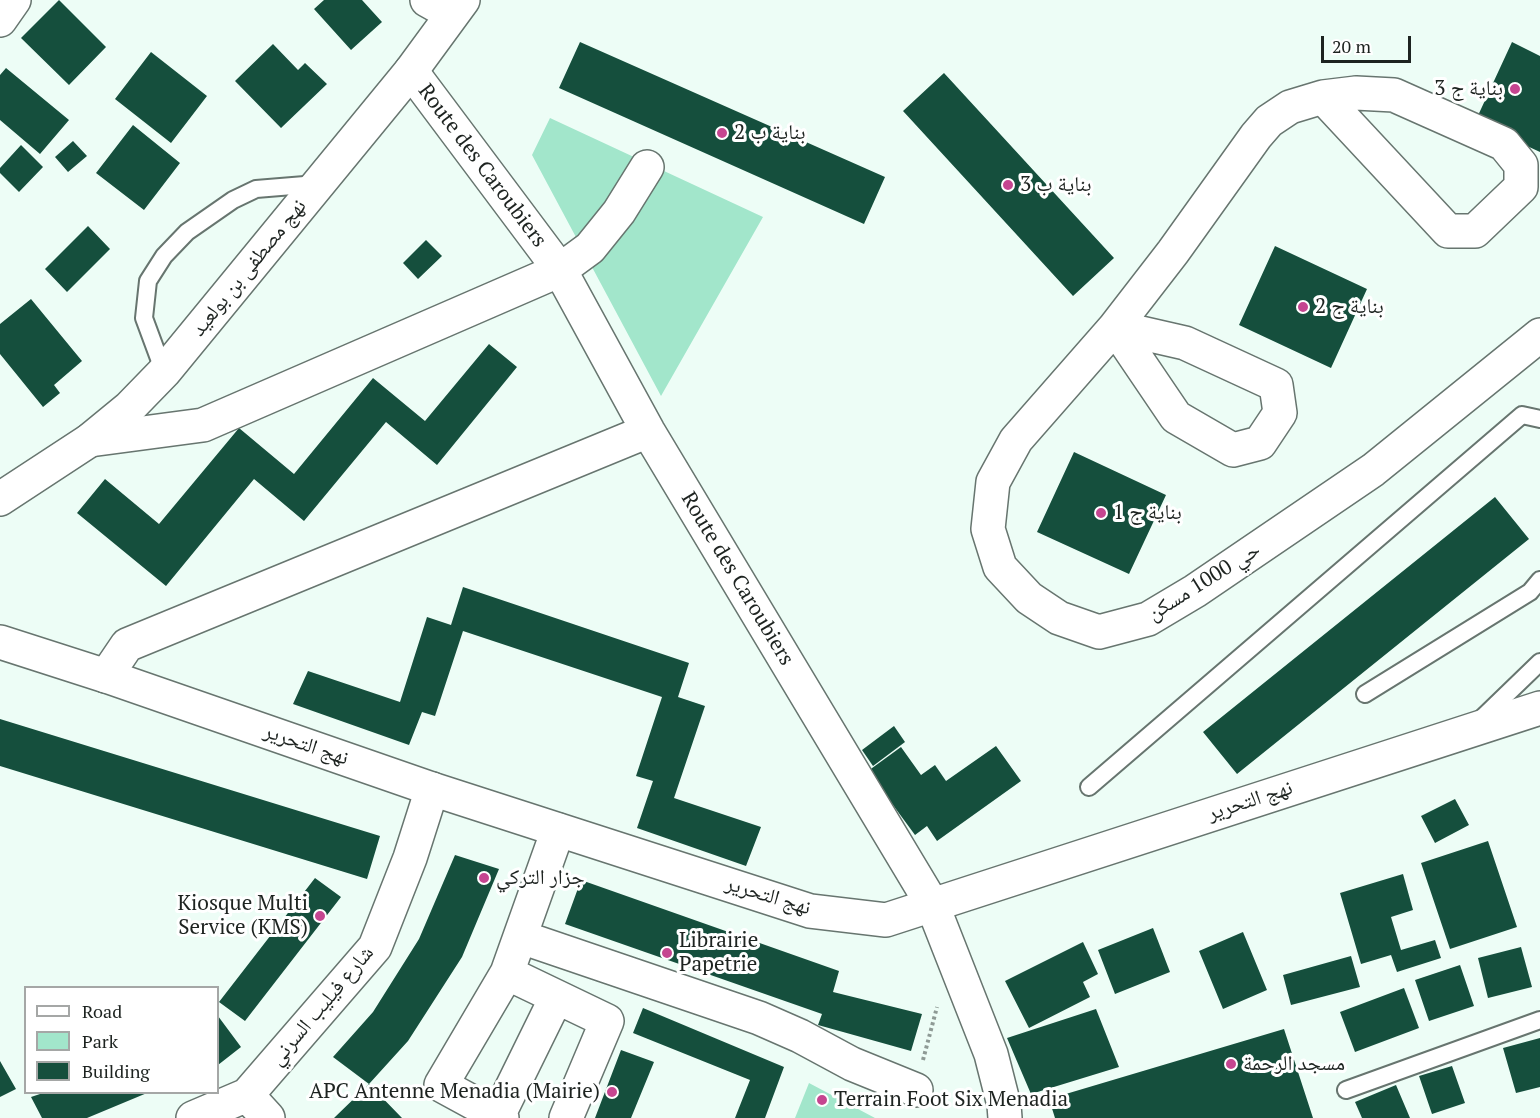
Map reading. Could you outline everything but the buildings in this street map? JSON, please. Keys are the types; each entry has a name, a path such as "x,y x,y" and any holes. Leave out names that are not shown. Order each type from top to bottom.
{"street":[{"path":"0,20 14,0"},
{"name":"نهج مصطفى بن بولعيد","path":"0,499 90,440 129,408 164,372 411,71 447,5"},
{"name":"Route des Caroubiers","path":"411,71 560,270 648,431 932,904 991,1054 1004,1105 1005,1118"},
{"name":"حي 1000 مسكن","path":"1323,97 1448,231 1475,231 1521,187 1521,165 1504,144 1394,95 1356,93 1323,97 1290,107 1269,121 1115,327 1016,440 993,482 988,530 1000,567 1029,598 1059,618 1100,632 1148,620 1195,591 1373,470 1540,335"},
{"path":"90,440 203,425 560,270 590,248 619,212 647,167"},
{"path":"1115,327 1185,343 1276,385 1280,413 1260,443 1233,450 1176,417 1115,327"},
{"path":"106,676 127,645 648,431"},
{"name":"نهج التحرير","path":"0,642 106,676 432,789 810,911 886,920 1540,708"},
{"name":"شارع فيليب السرني","path":"193,1118 257,1107 375,947 410,858 432,789"},
{"path":"556,998 500,1117 441,1085 507,973 558,830"},
{"path":"520,937 759,1018 801,1036 852,1064 916,1090"},
{"path":"507,973 607,1021 566,1118"}],"lane":[{"path":"164,372 144,318 148,281 164,256 187,232 233,200 256,189 318,184"},
{"path":"1089,787 1522,415 1540,419"},
{"path":"1365,694 1530,592 1540,580"},
{"path":"1468,731 1540,662"},
{"path":"1346,1090 1540,1020"}],"path":[{"path":"916,1090 939,998 966,994"}],"green space":[{"path":"550,118 763,217 661,396 532,155"},
{"name":"Terrain Foot Six Menadia","path":"809,1083 875,1118 795,1118"}],"place":[{"name":"بناية ج 3","path":"1515,89"},
{"name":"بناية ب 2","path":"722,133"},
{"name":"بناية ب 3","path":"1008,185"},
{"name":"بناية ج 2","path":"1303,307"},
{"name":"بناية ج 1","path":"1101,513"},
{"name":"جزار التركي","path":"484,878"},
{"name":"Kiosque Multi Service (KMS)","path":"320,916"},
{"name":"Librairie Papetrie","path":"667,953"},
{"name":"مسجد الرحمة","path":"1231,1064"},
{"name":"APC Antenne Menadia (Mairie)","path":"612,1092"},
{"name":"Terrain Foot Six Menadia","path":"822,1100"}]}
